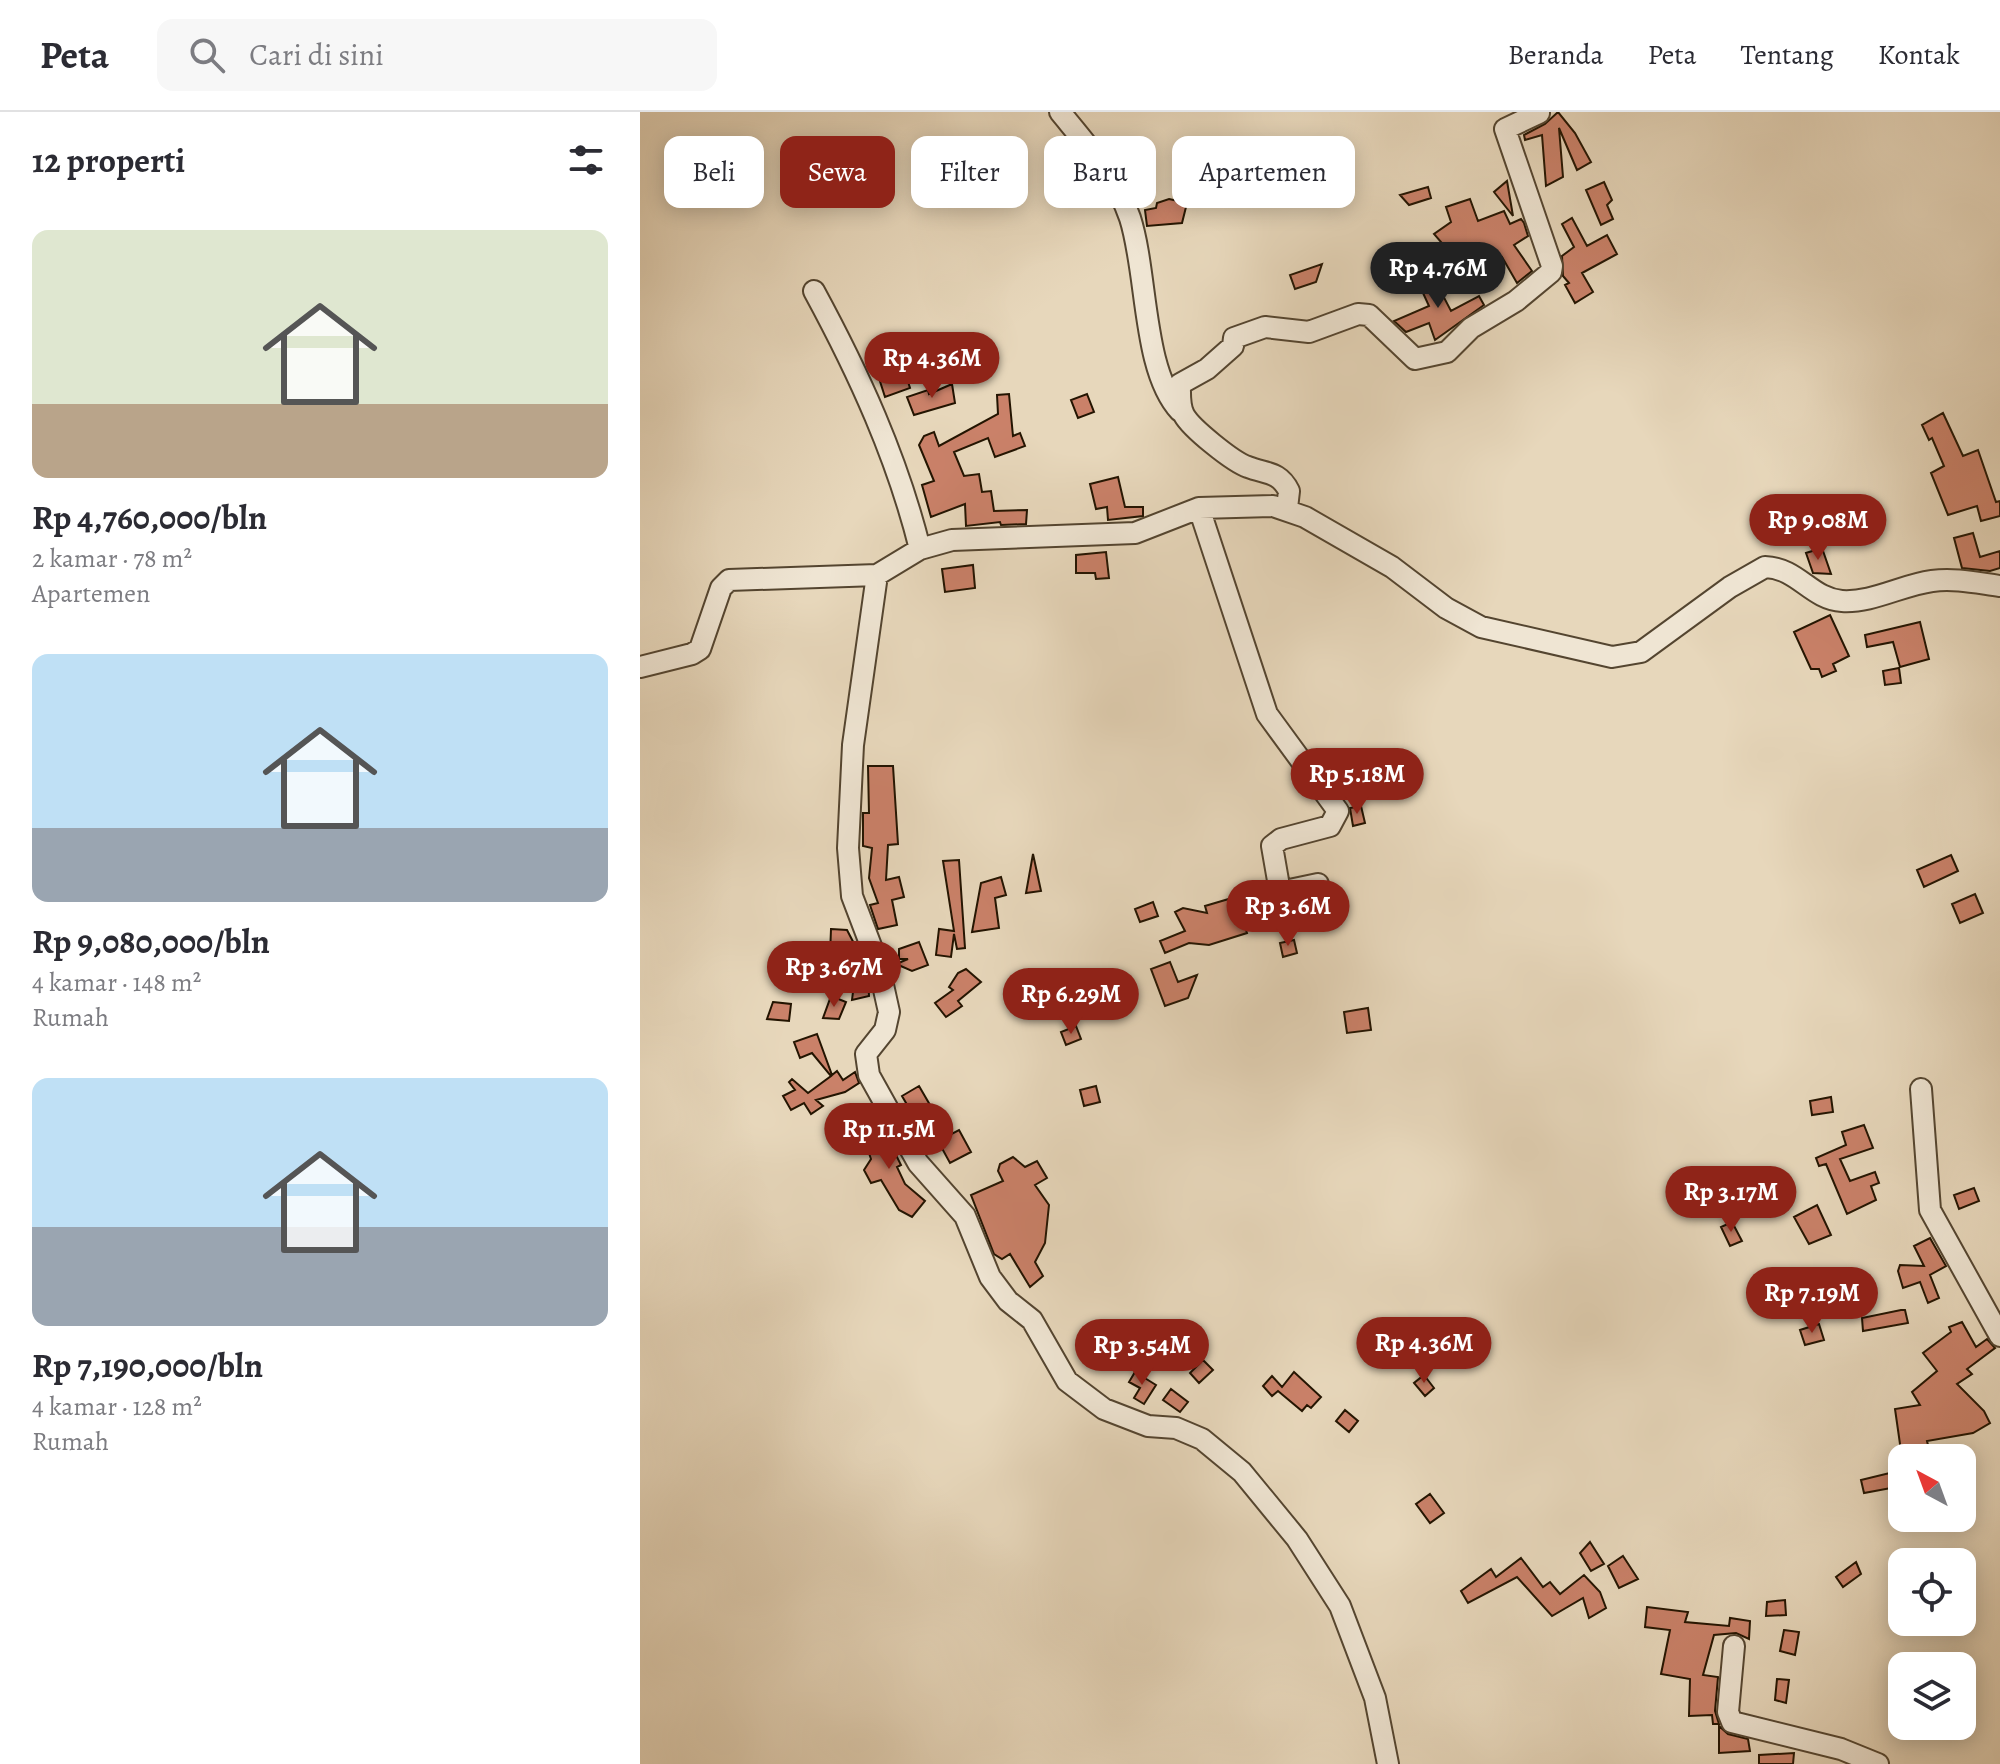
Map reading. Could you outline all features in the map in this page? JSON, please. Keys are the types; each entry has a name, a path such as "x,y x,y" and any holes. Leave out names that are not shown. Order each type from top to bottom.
{"street":[{"path":"1060,112 1110,174 1130,218 1143,271 1157,367 1169,396 1183,414 1246,466 1268,471 1283,481 1289,491 1287,508"},
{"path":"1183,414 1179,396 1183,380 1207,369 1228,351 1234,338 1246,333 1285,327 1309,332 1358,314 1369,315 1405,352 1415,359 1425,359 1447,352 1471,328 1516,301 1551,272 1551,260 1539,236 1505,129 1539,113"},
{"path":"814,291 850,358 885,437 904,484 920,549"},
{"path":"640,667 692,654 700,649 721,588 729,580 877,575 920,549 979,537 1135,533 1199,508 1259,505 1287,508 1399,572 1446,608 1481,627 1612,657 1641,652 1765,567 1790,571 1821,595 1846,601 1931,581 1956,580 2000,586"},
{"path":"1199,508 1267,714 1338,811 1330,826 1276,840 1272,846 1280,892 1318,884"},
{"path":"877,575 853,745 848,848 852,896 879,967 889,1012 885,1030 866,1054 869,1075 918,1163 965,1216 996,1287 1032,1320 1057,1367 1076,1390 1099,1406 1138,1423 1176,1428 1202,1439 1242,1472 1297,1539 1340,1606 1375,1698 1388,1764"},
{"path":"1921,1089 1930,1210 2000,1336"},
{"path":"1734,1646 1728,1712 1732,1722 1841,1749 1878,1764"}],"building":[{"path":"1558,112 1575,133 1591,162 1577,170 1559,128 1563,177 1546,186 1542,135 1525,140 1524,135 1545,124"},
{"path":"1507,181 1513,216 1494,192"},
{"path":"1604,182 1612,200 1607,205 1613,219 1601,225 1586,190"},
{"path":"1428,187 1431,198 1409,205 1400,195"},
{"path":"1169,199 1172,200 1172,208 1186,208 1182,223 1147,226 1145,210 1156,208 1157,203"},
{"path":"1470,199 1478,221 1504,211 1510,224 1521,219 1524,223 1528,236 1514,245 1532,271 1517,283 1502,257 1478,265 1476,258 1460,264 1434,234 1451,222 1446,207"},
{"path":"1572,218 1587,246 1607,235 1617,254 1582,273 1593,292 1575,303 1565,285 1569,283 1563,276 1562,256 1574,247 1562,224"},
{"path":"1322,264 1316,282 1295,289 1290,275"},
{"path":"1439,273 1445,285 1439,288 1451,311 1479,296 1484,305 1435,340 1429,323 1406,332 1394,321 1429,306 1418,282"},
{"path":"903,366 910,388 885,397 878,375"},
{"path":"952,384 955,403 914,415 907,397 928,390 929,394"},
{"path":"1009,394 1013,436 1020,433 1025,446 995,457 988,438 954,452 964,476 979,474 982,492 991,491 994,511 1027,510 1026,524 1001,525 1000,522 966,526 965,504 931,517 922,485 934,481 919,445 924,436 934,432 939,446 998,414 997,395"},
{"path":"1087,394 1094,412 1078,418 1071,400"},
{"path":"1943,413 1963,456 1978,450 1996,502 2000,501 2000,516 1981,521 1977,506 1948,515 1931,473 1944,466 1932,438 1929,440 1922,425"},
{"path":"1118,477 1125,507 1143,507 1143,516 1108,520 1107,507 1096,509 1090,484"},
{"path":"1846,506 1851,520 1820,531 1815,516"},
{"path":"1973,533 1980,557 2000,551 2000,568 1990,571 1962,568 1954,538"},
{"path":"1822,548 1831,574 1813,573 1806,553"},
{"path":"1106,552 1109,578 1096,579 1095,573 1076,573 1076,555"},
{"path":"973,565 975,588 945,592 942,569"},
{"path":"1830,615 1849,656 1833,664 1836,671 1822,677 1819,669 1811,669 1794,632"},
{"path":"1920,622 1929,659 1900,667 1893,642 1867,647 1865,635"},
{"path":"1899,668 1901,683 1885,685 1883,671"},
{"path":"868,766 893,766 898,844 888,845 886,880 899,877 904,897 892,900 897,925 878,929 870,905 878,903 869,878 872,848 863,846 863,813 869,813"},
{"path":"1361,806 1365,823 1353,826 1350,808"},
{"path":"1033,854 1041,891 1026,893"},
{"path":"1951,855 1958,871 1924,887 1917,870"},
{"path":"959,860 965,948 957,949 954,934 951,957 936,955 939,929 954,931 943,861"},
{"path":"1001,877 1006,895 995,898 999,928 972,932 981,883"},
{"path":"1259,890 1263,902 1240,911 1247,933 1209,945 1189,943 1165,953 1160,941 1185,931 1175,912 1183,908 1207,913 1205,906"},
{"path":"1975,894 1983,913 1960,923 1952,904"},
{"path":"1153,902 1158,916 1140,922 1135,909"},
{"path":"831,929 847,930 861,957 830,955"},
{"path":"1294,940 1297,953 1283,957 1280,943"},
{"path":"919,942 928,965 912,971 896,964 908,959 899,959 899,949"},
{"path":"1170,962 1178,982 1197,975 1188,998 1165,1006 1151,969"},
{"path":"966,969 981,982 958,1001 962,1006 946,1017 935,1003 953,990 949,987 958,973"},
{"path":"868,976 869,996 852,1000 854,984"},
{"path":"831,996 846,1002 839,1019 823,1018"},
{"path":"773,1002 791,1004 789,1021 767,1019"},
{"path":"1368,1008 1371,1030 1347,1033 1344,1012"},
{"path":"1076,1026 1081,1039 1066,1045 1061,1032"},
{"path":"817,1034 832,1075 837,1071 843,1080 855,1072 859,1083 845,1092 816,1100 823,1106 811,1114 804,1103 791,1110 783,1096 795,1090 789,1082 792,1079 808,1093 831,1076 812,1053 800,1058 794,1042"},
{"path":"919,1086 930,1105 913,1115 902,1096"},
{"path":"1096,1086 1100,1102 1084,1106 1080,1090"},
{"path":"1831,1097 1833,1112 1812,1115 1810,1101"},
{"path":"923,1112 936,1131 924,1140 910,1122"},
{"path":"878,1119 901,1165 897,1167 905,1184 925,1201 912,1217 899,1210 881,1180 871,1183 864,1170 871,1159 863,1136 876,1127 874,1122"},
{"path":"1864,1125 1873,1148 1840,1159 1850,1181 1875,1172 1879,1183 1871,1186 1876,1200 1847,1214 1826,1164 1819,1166 1816,1158 1846,1145 1842,1132"},
{"path":"959,1130 971,1152 950,1163 938,1141"},
{"path":"1013,1157 1025,1167 1037,1161 1047,1178 1035,1185 1049,1205 1045,1243 1035,1262 1043,1276 1030,1287 1010,1254 1002,1259 994,1254 971,1195 1003,1181 998,1171 1000,1164"},
{"path":"1974,1188 1979,1201 1959,1209 1954,1195"},
{"path":"1817,1205 1831,1235 1809,1244 1794,1217"},
{"path":"1732,1222 1742,1241 1730,1246 1721,1227"},
{"path":"1930,1238 1946,1266 1930,1275 1939,1298 1928,1303 1920,1282 1903,1288 1898,1271 1900,1265 1924,1266 1914,1246"},
{"path":"1789,1277 1799,1303 1782,1310 1772,1284"},
{"path":"1840,1291 1845,1308 1821,1316 1816,1298"},
{"path":"1905,1310 1908,1323 1863,1331 1862,1318"},
{"path":"1962,1322 1976,1347 1987,1339 1995,1348 1967,1369 1972,1374 1957,1384 1984,1411 1990,1423 1973,1433 1927,1441 1928,1444 1900,1444 1895,1409 1920,1405 1912,1392 1937,1371 1923,1353 1951,1332 1949,1327"},
{"path":"1819,1324 1824,1340 1805,1345 1800,1330"},
{"path":"1203,1360 1213,1370 1199,1383 1190,1373"},
{"path":"1135,1372 1156,1385 1144,1404 1134,1398 1140,1388 1129,1382"},
{"path":"1294,1372 1321,1397 1311,1408 1307,1405 1302,1411 1278,1391 1272,1396 1263,1386 1272,1376 1282,1387"},
{"path":"1424,1375 1434,1388 1425,1396 1414,1383"},
{"path":"1171,1389 1188,1402 1180,1412 1163,1400"},
{"path":"1345,1410 1358,1421 1349,1432 1336,1421"},
{"path":"1888,1473 1888,1489 1864,1493 1861,1480"},
{"path":"1430,1494 1444,1513 1430,1523 1416,1504"},
{"path":"1590,1542 1604,1564 1591,1571 1580,1553"},
{"path":"1623,1556 1638,1579 1619,1588 1608,1566"},
{"path":"1521,1558 1543,1587 1550,1582 1560,1594 1584,1575 1600,1592 1606,1608 1589,1618 1583,1598 1552,1616 1517,1577 1468,1603 1461,1591 1491,1569 1496,1577"},
{"path":"1856,1562 1861,1574 1843,1587 1836,1577"},
{"path":"1785,1600 1786,1615 1766,1616 1767,1602"},
{"path":"1647,1607 1688,1612 1685,1622 1729,1626 1730,1618 1750,1621 1749,1639 1736,1633 1714,1635 1703,1675 1718,1677 1715,1711 1719,1724 1713,1724 1712,1715 1689,1716 1690,1679 1661,1674 1670,1630 1645,1627"},
{"path":"1784,1630 1799,1632 1795,1655 1780,1651"},
{"path":"1777,1679 1789,1680 1786,1703 1775,1700"},
{"path":"1719,1726 1728,1734 1748,1739 1750,1751 1719,1753"},
{"path":"1794,1753 1793,1764 1759,1764 1759,1755"}]}
